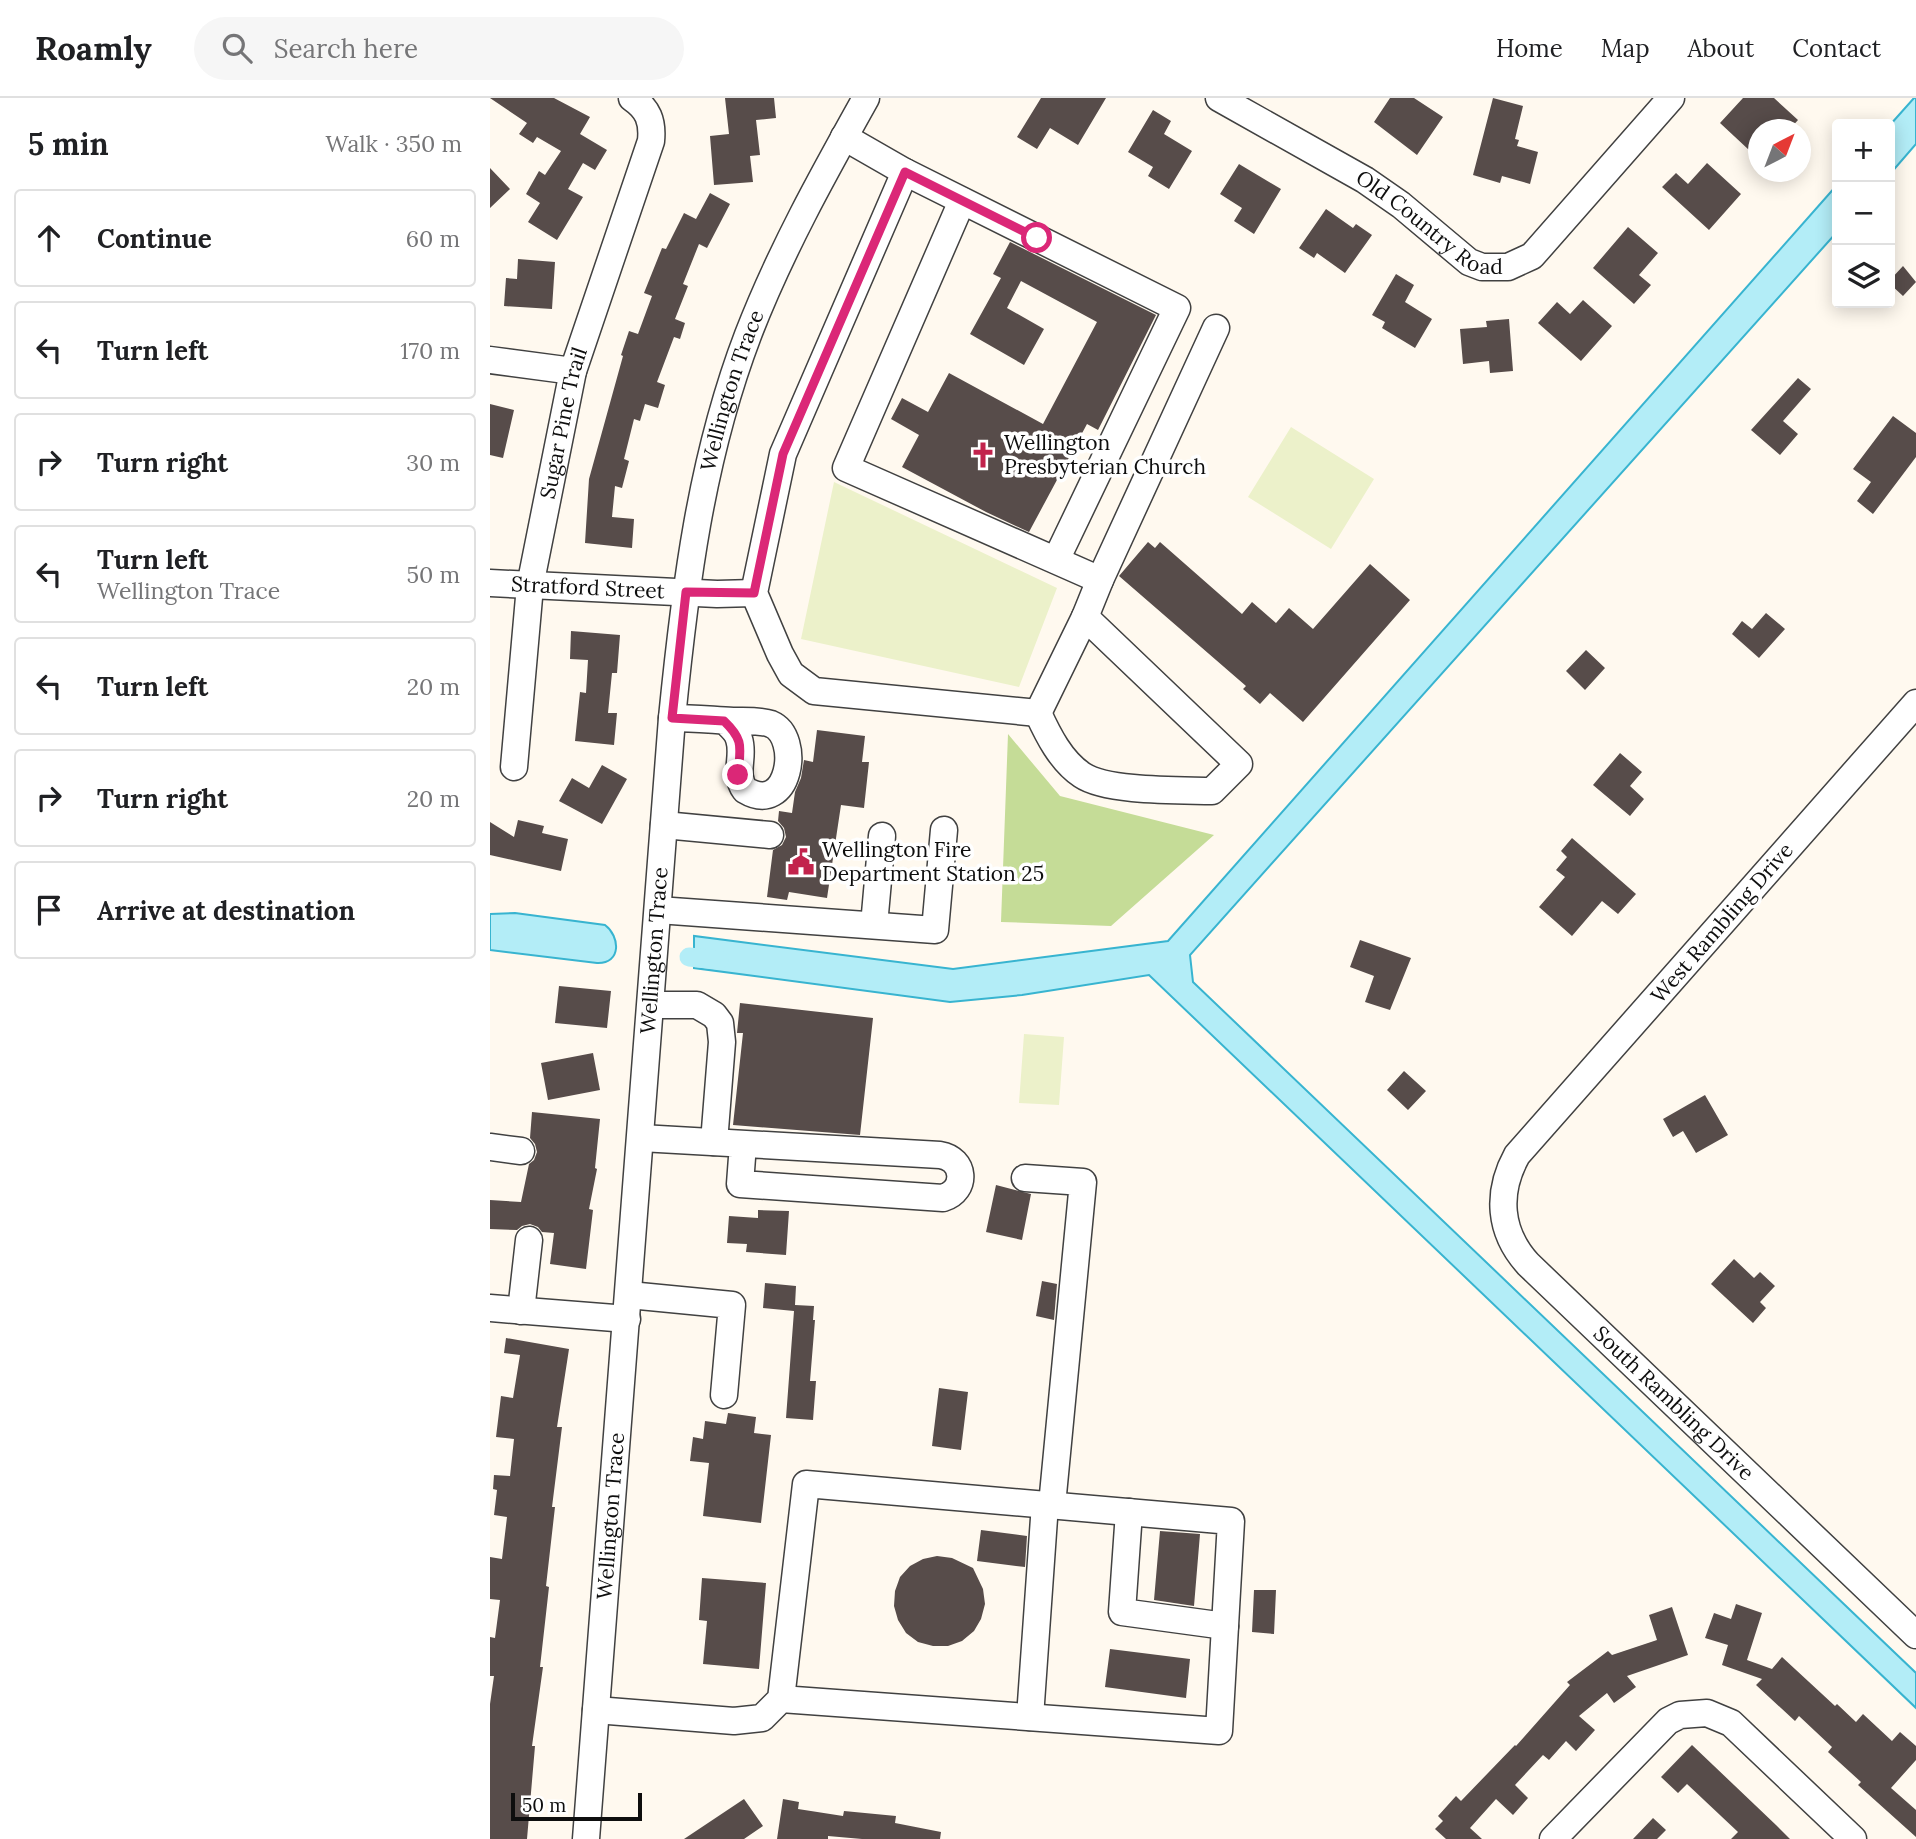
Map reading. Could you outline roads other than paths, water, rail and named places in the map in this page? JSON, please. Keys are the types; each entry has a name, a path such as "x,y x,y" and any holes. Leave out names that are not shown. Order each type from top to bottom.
{"street":[{"name":"Sugar Pine Trail","path":"514,767 530,586 573,371 651,141 653,129 650,117 632,98"},
{"name":"Wellington Trace","path":"586,1839 672,718 686,592 708,465 747,336 802,213 866,98"},
{"name":"Old Country Road","path":"1219,98 1365,180 1401,205 1469,262 1495,269 1521,263 1532,256 1671,98"},
{"path":"844,137 905,172 1177,308 1056,560"},
{"path":"905,172 783,454 754,593 791,674 814,691 1038,713"},
{"path":"962,201 846,468 1100,580"},
{"path":"1038,713 1085,617 1216,328"},
{"path":"490,360 573,371"},
{"name":"Stratford Street","path":"490,583 754,593"},
{"path":"1038,713 1051,741 1083,776 1120,788 1212,791 1239,764 1085,617"},
{"name":"West Rambling Drive","path":"1528,1143 1916,703"},
{"path":"672,718 724,721"},
{"path":"664,825 770,835"},
{"path":"658,910 935,930 944,831"},
{"path":"874,926 882,836"},
{"path":"651,1005 697,1005 706,1009 720,1023 722,1042 714,1142"},
{"path":"641,1138 940,1155 953,1159 958,1165 961,1178 956,1191 943,1198 740,1184 743,1144"},
{"name":"South Rambling Drive","path":"1528,1143 1510,1167 1503,1189 1502,1203 1507,1231 1520,1255 1916,1635"},
{"path":"490,1147 521,1151"},
{"path":"1025,1178 1083,1182 1030,1717"},
{"path":"521,1311 529,1240"},
{"path":"490,1308 521,1311 732,1305 724,1395"},
{"path":"596,1710 734,1721 762,1718 781,1699 806,1484 1231,1521 1219,1731 781,1699"},
{"path":"1129,1512 1122,1612 1225,1626"},
{"path":"1553,1839 1658,1729 1680,1715 1693,1712 1707,1713 1731,1723 1853,1839"}],"water":[{"path":"1916,98 1916,144 1895,168 1895,119"},
{"path":"1832,191 1832,238 1190,955 1193,982 1916,1673 1916,1708 1149,975 1022,995 950,1002 694,968 694,936 953,969 1168,941"},
{"path":"515,913 605,925 616,942 614,954 611,959 597,963 490,950 490,914"}],"waterway":[{"path":"689,957 719,960"}],"place":[{"name":"Wellington Presbyterian Church","path":"983,455"},
{"name":"Wellington Fire Department Station 25","path":"801,862"}]}
